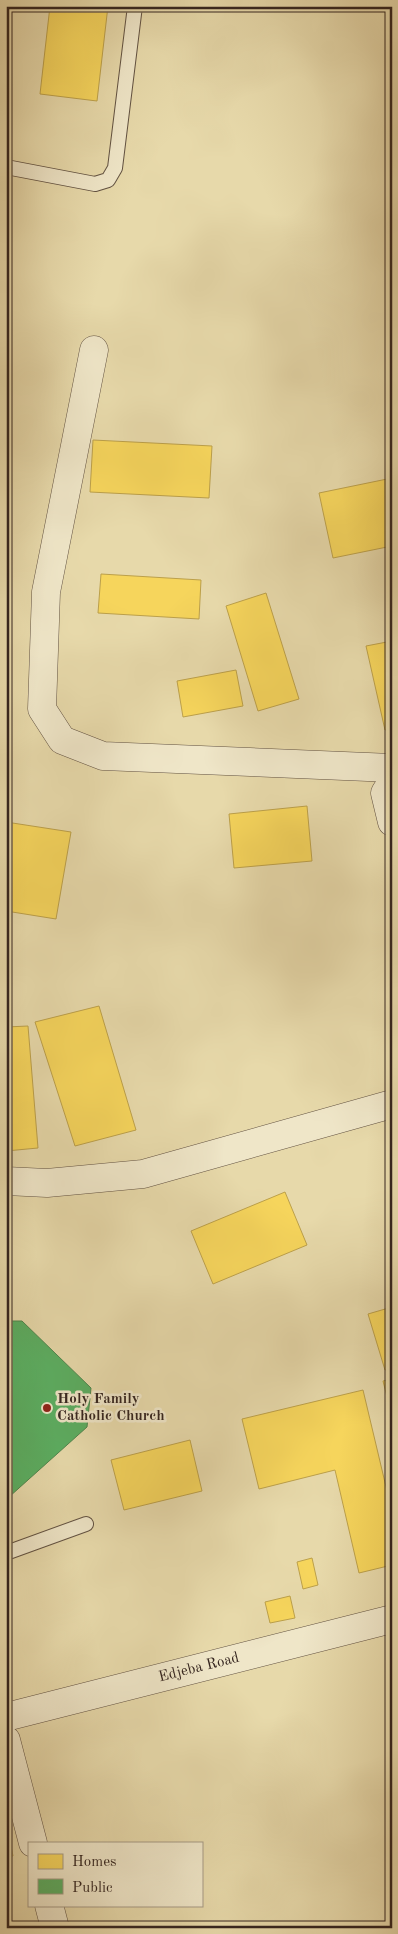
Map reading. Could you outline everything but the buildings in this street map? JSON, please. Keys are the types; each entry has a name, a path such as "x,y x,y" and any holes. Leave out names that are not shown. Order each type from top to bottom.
{"street":[{"path":"94,350 46,592 42,709 62,740 103,756 392,768"},
{"path":"392,782 385,793 392,822"},
{"path":"6,1181 47,1184 143,1174 392,1104"},
{"name":"Edjeba Road","path":"6,1716 392,1619"},
{"path":"6,1740 33,1842"},
{"path":"49,1906 55,1928"}],"lane":[{"path":"6,167 95,184 108,180 115,168 135,6"},
{"path":"6,1553 86,1524"}],"place":[{"name":"Holy Family Catholic Church","path":"47,1408"}]}
